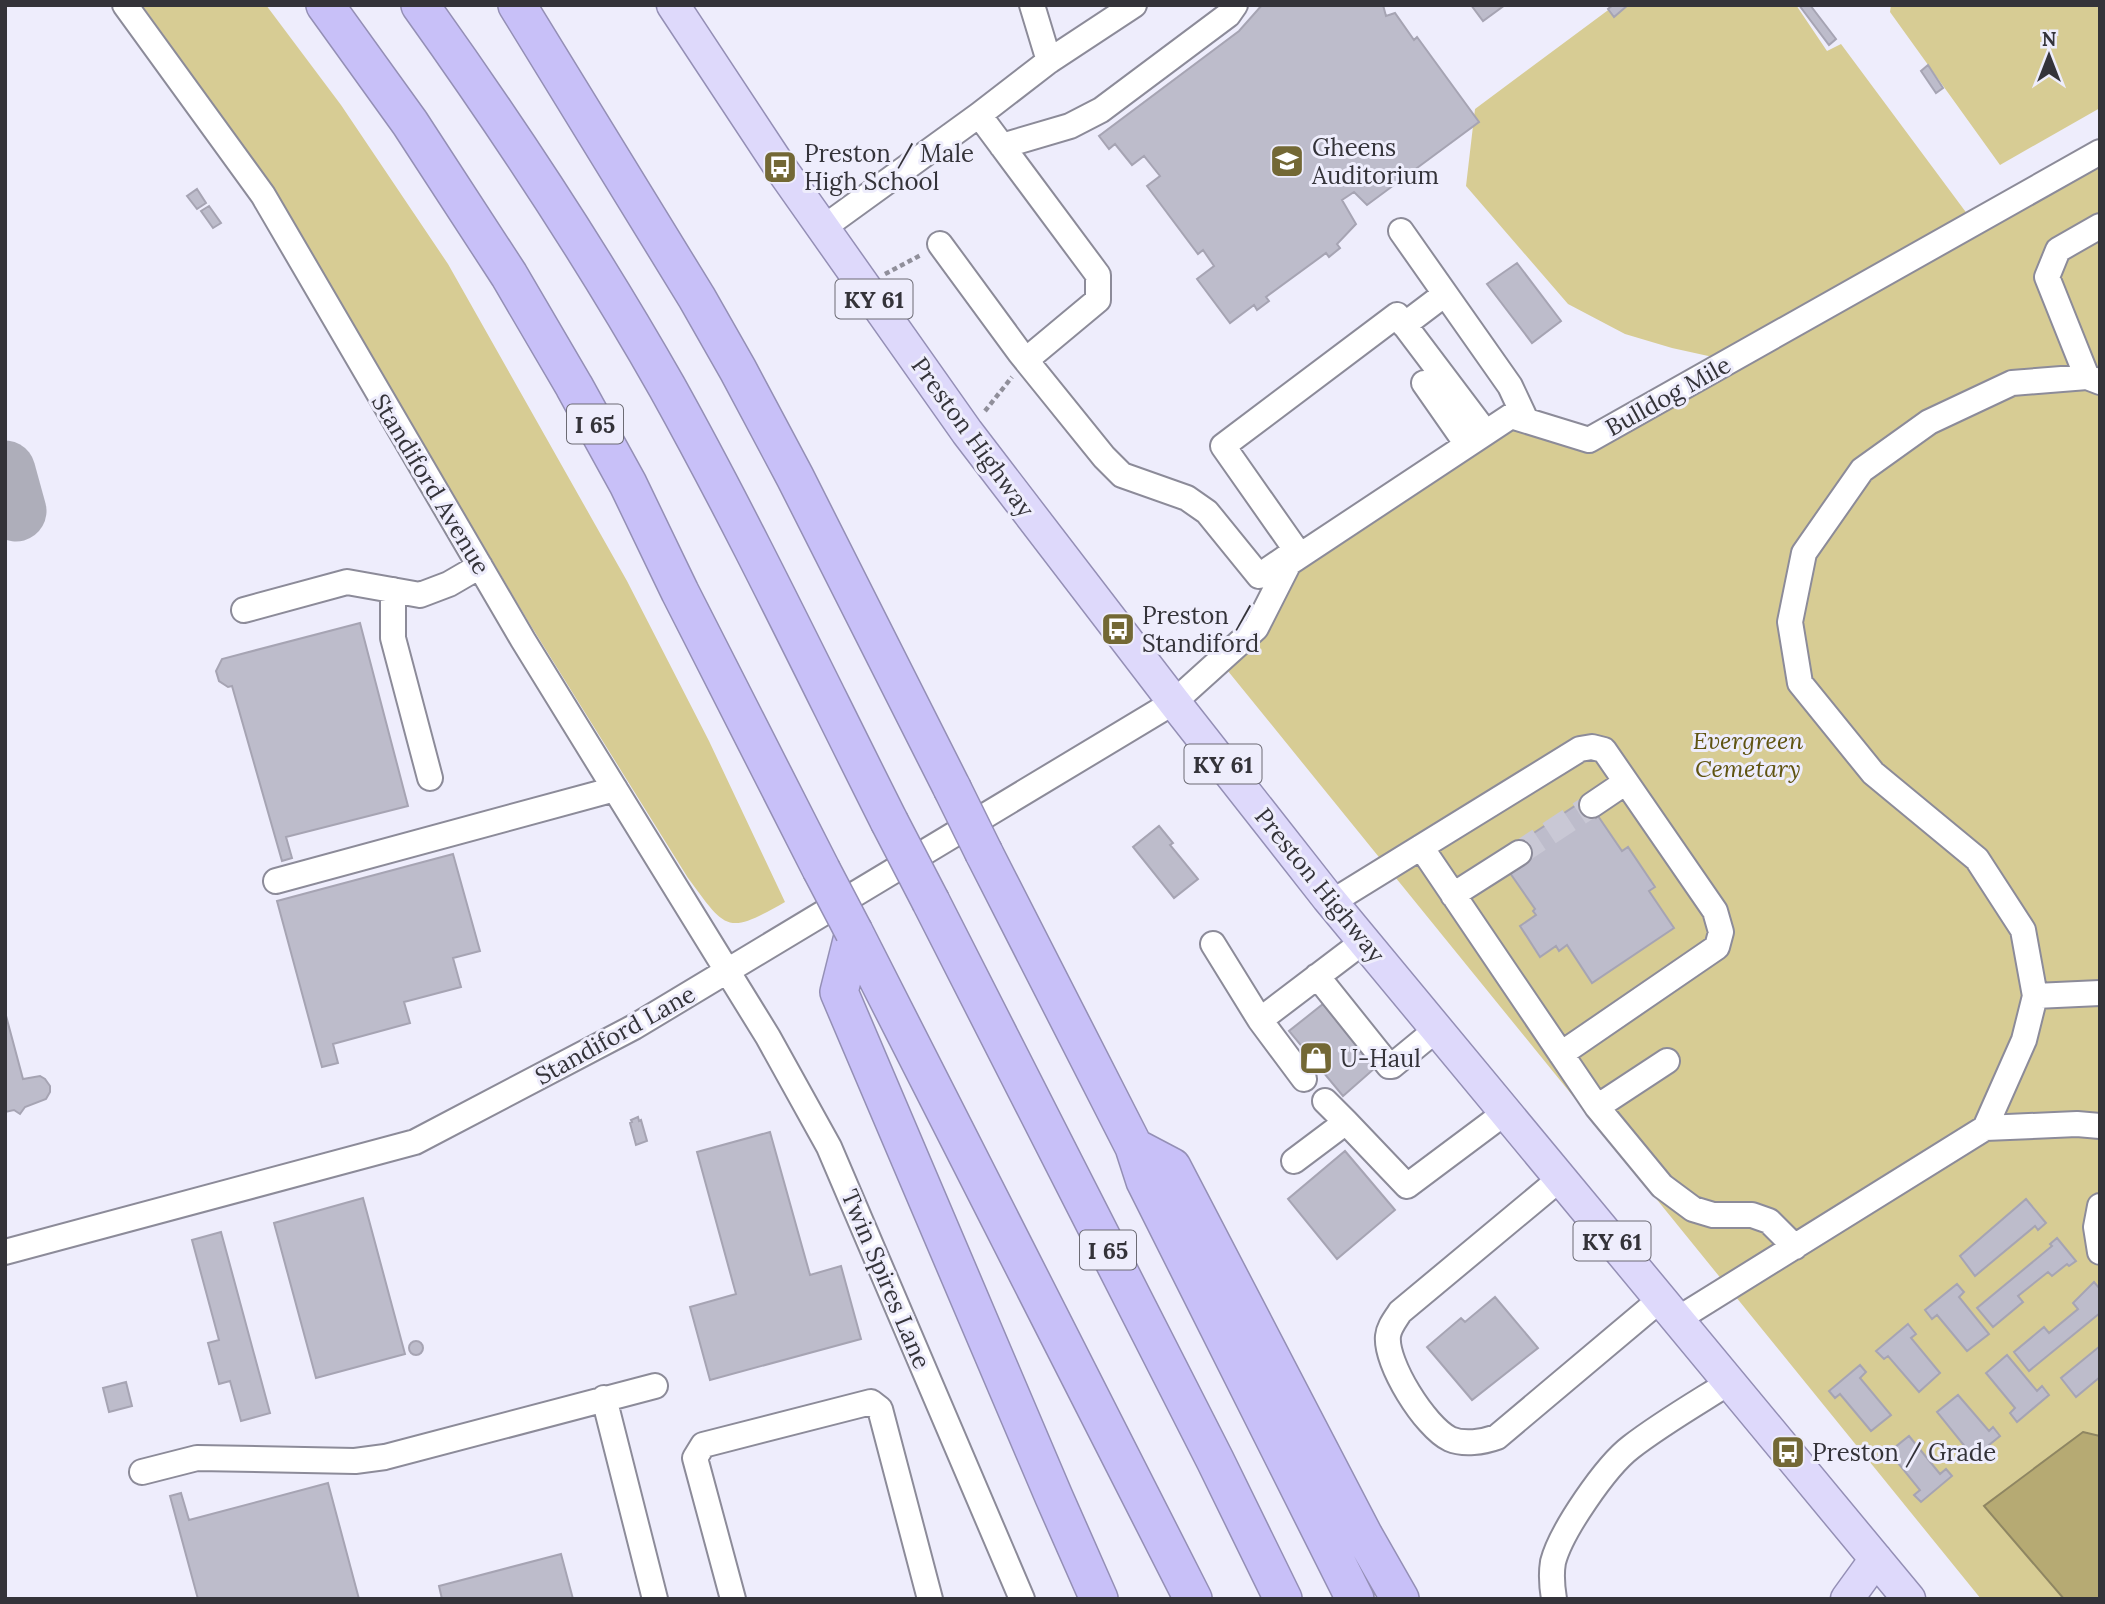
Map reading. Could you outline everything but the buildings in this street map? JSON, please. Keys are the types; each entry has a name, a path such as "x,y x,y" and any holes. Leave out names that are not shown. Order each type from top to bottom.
{"highway":[{"name":"I 65","path":"325,5 410,123 509,275 628,484 680,592 1193,1599"},
{"name":"I 65","path":"420,5 485,96 555,202 666,387 736,517 1283,1599"},
{"path":"517,5 697,298 814,514 1134,1147 1145,1181 1355,1599"},
{"path":"853,932 839,992 1099,1599"},
{"path":"1134,1147 1172,1167 1352,1513 1400,1599"}],"main road":[{"name":"Preston Highway","path":"673,5 780,167 967,432 1174,702 1332,902 1909,1599"},
{"path":"1847,1599 1876,1559"}],"street":[{"name":"Standiford Avenue","path":"125,5 263,195 480,566 728,970"},
{"path":"1032,5 1049,61"},
{"path":"823,228 1049,61 1134,5"},
{"path":"1002,146 1070,126 1101,110 1228,15 1235,5"},
{"path":"979,115 1098,275 1098,300 1026,360"},
{"name":"Bulldog Mile","path":"1518,417 1589,440 2100,152"},
{"path":"1985,1128 2024,1040 2035,996 2024,930 1977,859 1873,773 1800,683 1790,622 1804,552 1862,470 1929,422 2012,383 2094,380 2047,277 2058,250 2100,226"},
{"path":"1401,231 1510,386 1518,417"},
{"path":"940,244 1026,360 1104,457 1122,475 1187,498 1207,512 1259,576 1266,591 1256,628"},
{"path":"1404,324 1445,294"},
{"path":"1296,550 1223,446 1397,315 1471,431"},
{"path":"1424,383 1471,431"},
{"path":"1259,576 1471,431 1504,415 1518,417"},
{"path":"1174,702 1256,628 1289,563 1518,417"},
{"path":"244,610 347,582 420,595 449,584 480,566"},
{"path":"393,590 393,638 429,778"},
{"name":"Standiford Lane","path":"5,1252 415,1142 634,1027 1174,702"},
{"path":"1332,902 1580,749 1592,747 1604,750 1715,911 1721,932 1717,947 1561,1055"},
{"path":"1592,805 1626,782"},
{"path":"275,881 615,789"},
{"path":"1421,847 1597,1107 1662,1186 1692,1209 1713,1215 1752,1215 1769,1221 1795,1247"},
{"path":"1453,895 1519,853"},
{"path":"1260,1020 1364,941"},
{"path":"1213,944 1260,1020 1304,1079"},
{"name":"Twin Spires Lane","path":"728,970 829,1147 1022,1599"},
{"path":"1317,976 1389,1066 1437,1029"},
{"path":"2035,996 2100,993"},
{"path":"1597,1107 1667,1061"},
{"path":"1325,1101 1407,1186 1506,1112"},
{"path":"1294,1161 1346,1122"},
{"path":"1561,1178 1400,1312 1392,1323 1388,1335 1388,1351 1413,1401 1441,1434 1452,1440 1484,1442 1497,1437 1670,1309 1795,1247 1985,1128 2077,1124 2100,1126"},
{"path":"2100,1206 2096,1227 2100,1252"},
{"path":"1555,1599 1552,1586 1553,1561 1567,1528 1591,1492 1629,1448 1730,1382"},
{"path":"142,1472 197,1458 355,1461 385,1457 655,1385"},
{"path":"604,1398 655,1599"},
{"path":"733,1599 695,1458 703,1445 872,1402 880,1409 930,1599"}],"path":[{"path":"864,285 940,244"},
{"path":"967,432 1026,360"}],"green space":[{"path":"142,5 266,5 341,105 448,264 627,581 709,741 785,902 751,920 729,922 711,909 688,878 531,626 344,310 243,146"},
{"path":"1615,5 1796,5 1827,51 1841,44 1968,215 1722,359 1625,334 1568,304 1466,186 1475,109"},
{"path":"1891,5 2100,5 2100,108 2000,165 1890,12"},
{"name":"Evergreen Cemetary","path":"2100,153 2100,1599 1981,1599 1219,660 1289,563 1511,416 1589,440"}],"shaded area":[{"path":"2083,1432 2100,1436 2100,1599 2064,1599 1984,1506"}],"taxiway":[{"path":"5,471 16,511"}],"tunnel":[{"path":"1519,853 1592,805"}],"place":[{"name":"Gheens Auditorium","path":"1287,161"},
{"name":"Preston / Male High School","path":"780,167"},
{"name":"Preston / Standiford","path":"1118,629"},
{"name":"U-Haul","path":"1316,1058"},
{"name":"Preston / Grade","path":"1788,1452"}]}
